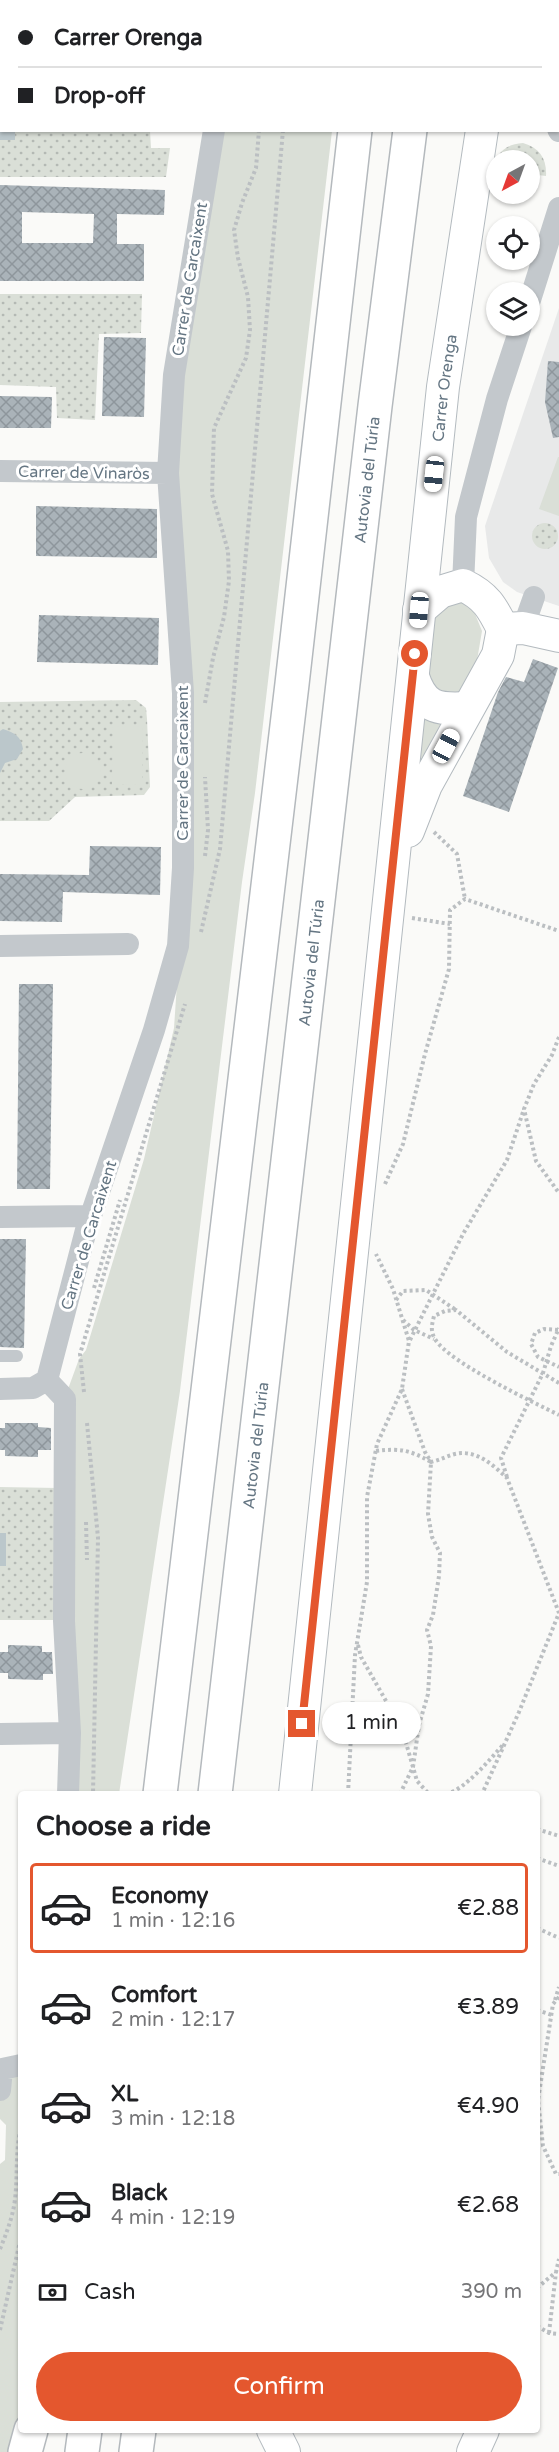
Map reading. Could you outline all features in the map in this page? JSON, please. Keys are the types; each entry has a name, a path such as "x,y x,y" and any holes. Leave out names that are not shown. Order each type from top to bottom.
{"highway":[{"path":"160,1791 279,802 355,132"},
{"name":"Autovia del Túria","path":"215,1791 375,406 410,132"},
{"path":"25,2452 30,2433"},
{"path":"82,2452 85,2433"},
{"path":"136,2452 139,2433"}],"street":[{"name":"Carrer de Carcaixent","path":"47,1380 91,1216 154,1030 178,946 183,868 183,693 168,473 174,375 214,132"},
{"name":"Carrer Orenga","path":"394,869 443,387 486,135"},
{"path":"536,282 559,208"},
{"path":"463,585 466,517 518,336"},
{"name":"Carrer de Vinaròs","path":"0,471 168,473"},
{"path":"419,610 440,592 463,585 480,593 495,612 513,628 559,636"},
{"path":"295,1791 394,869 426,785 466,708 534,597"},
{"path":"413,676 418,694 430,705 449,709 466,708"},
{"path":"0,946 128,944"},
{"path":"0,1217 91,1216"},
{"path":"0,1389 33,1388 47,1380 65,1399 64,1621 70,1733 68,1791"},
{"path":"0,1734 70,1733"},
{"path":"0,2090 2,2069 18,2066"},
{"path":"274,2433 284,2452"},
{"path":"473,2452 482,2433"},
{"path":"484,2433 489,2452"}],"lane":[{"path":"0,1356 17,1356"}],"path":[{"path":"413,819 431,828 457,854 465,899"},
{"path":"384,1186 404,1144 425,1054 449,969 450,910 465,899"},
{"path":"465,899 559,931"},
{"path":"389,914 450,924"},
{"path":"348,1791 358,1642 367,1582 367,1497 376,1451 402,1389 409,1341 463,1234 507,1160 534,1084 552,1055 559,1037"},
{"path":"524,1109 536,1161 559,1194"},
{"path":"375,1252 396,1300 409,1341"},
{"path":"396,1300 403,1291 426,1290 456,1310 507,1352 559,1383"},
{"path":"435,1339 431,1326 434,1316 456,1310"},
{"path":"402,1319 414,1330 435,1339 447,1352 503,1387 559,1415"},
{"path":"483,1791 559,1613 501,1458 543,1373 547,1362 551,1346 559,1329 544,1329 535,1333 531,1344 538,1357 547,1362 559,1368"},
{"path":"401,1791 413,1767 419,1725 428,1694 431,1646 427,1630 433,1615 440,1553 432,1537 428,1514 431,1462 425,1452 402,1389"},
{"path":"376,1451 398,1449 414,1452 431,1462 456,1454 474,1454 492,1464 507,1478"},
{"path":"358,1642 361,1658 402,1729 417,1781 426,1791"},
{"path":"454,1791 472,1777 505,1742"},
{"path":"540,1830 559,1836"},
{"path":"540,1859 559,1866"},
{"path":"540,1929 559,1938"},
{"path":"540,2088 553,2004 559,1987"},
{"path":"553,2004 559,1997"},
{"path":"540,2011 552,2015"},
{"path":"540,2118 543,2146 556,2174 559,2174"},
{"path":"0,2248 9,2229 15,2199 18,2139"},
{"path":"0,2330 18,2250"},
{"path":"549,2333 559,2259"},
{"path":"540,2285 556,2272"},
{"path":"540,2328 549,2333 559,2334"}],"shaded area":[{"path":"0,132 150,132 151,148 170,148 166,177 0,177"},
{"path":"0,132 15,132 15,140 0,140"},
{"path":"213,132 332,132 255,793 242,882 180,1391 119,1791 69,1791 60,1411 79,1359 86,1350 144,1159 174,1028 182,909 166,482"},
{"path":"523,143 537,150 503,150"},
{"path":"540,154 544,159 546,176 540,175"},
{"path":"0,294 142,294 141,333 99,334 95,420 57,418 56,387 0,385"},
{"path":"559,308 559,606 517,592 503,582 489,558 485,526"},
{"path":"559,457 559,516 539,509"},
{"path":"545,523 554,527 558,536 554,545 545,549 536,545 532,536 536,527"},
{"path":"460,602 473,609 482,631 472,690 465,698 428,693 428,621 435,609"},
{"path":"136,700 146,708 147,719 150,787 144,795 75,797 49,821 0,821 0,702"},
{"path":"418,710 447,718 419,791"},
{"path":"113,726 143,727 142,785 112,784"},
{"path":"3,729 17,736 23,749 17,759 5,763 0,773 0,731"},
{"path":"83,753 96,758 101,771 96,784 83,789 70,784 65,771 70,758"},
{"path":"0,1487 58,1488 60,1620 0,1620"},
{"path":"0,1533 6,1533 6,1566 0,1566"},
{"path":"18,2064 18,2420 11,2452 0,2452 0,2164 5,2160 6,2125 0,2119 0,2065"}],"building":[{"path":"0,185 165,190 164,215 117,214 117,244 144,244 144,281 0,281","holes":["22,212 94,214 93,243 22,243"]},
{"path":"104,337 146,338 144,417 102,416"},
{"path":"548,361 559,362 559,437 553,438 545,402"},
{"path":"0,396 52,397 51,428 0,428"},
{"path":"36,506 157,509 157,558 36,556"},
{"path":"39,615 159,618 158,665 37,662"},
{"path":"533,659 558,668 509,812 463,796 498,692 506,677 524,682"},
{"path":"90,846 161,847 160,895 63,892 62,922 0,921 0,874 89,875"},
{"path":"19,984 53,984 50,1189 17,1189"},
{"path":"0,1239 26,1239 24,1348 0,1347"},
{"path":"5,1423 38,1423 38,1427 51,1428 51,1450 38,1450 38,1457 5,1456 5,1450 0,1450 0,1428 5,1428"},
{"path":"8,1645 42,1646 42,1652 52,1652 53,1674 43,1674 43,1680 8,1679 8,1673 0,1673 0,1652 8,1652"}],"route":[{"path":"302,1724 415,654"}]}
